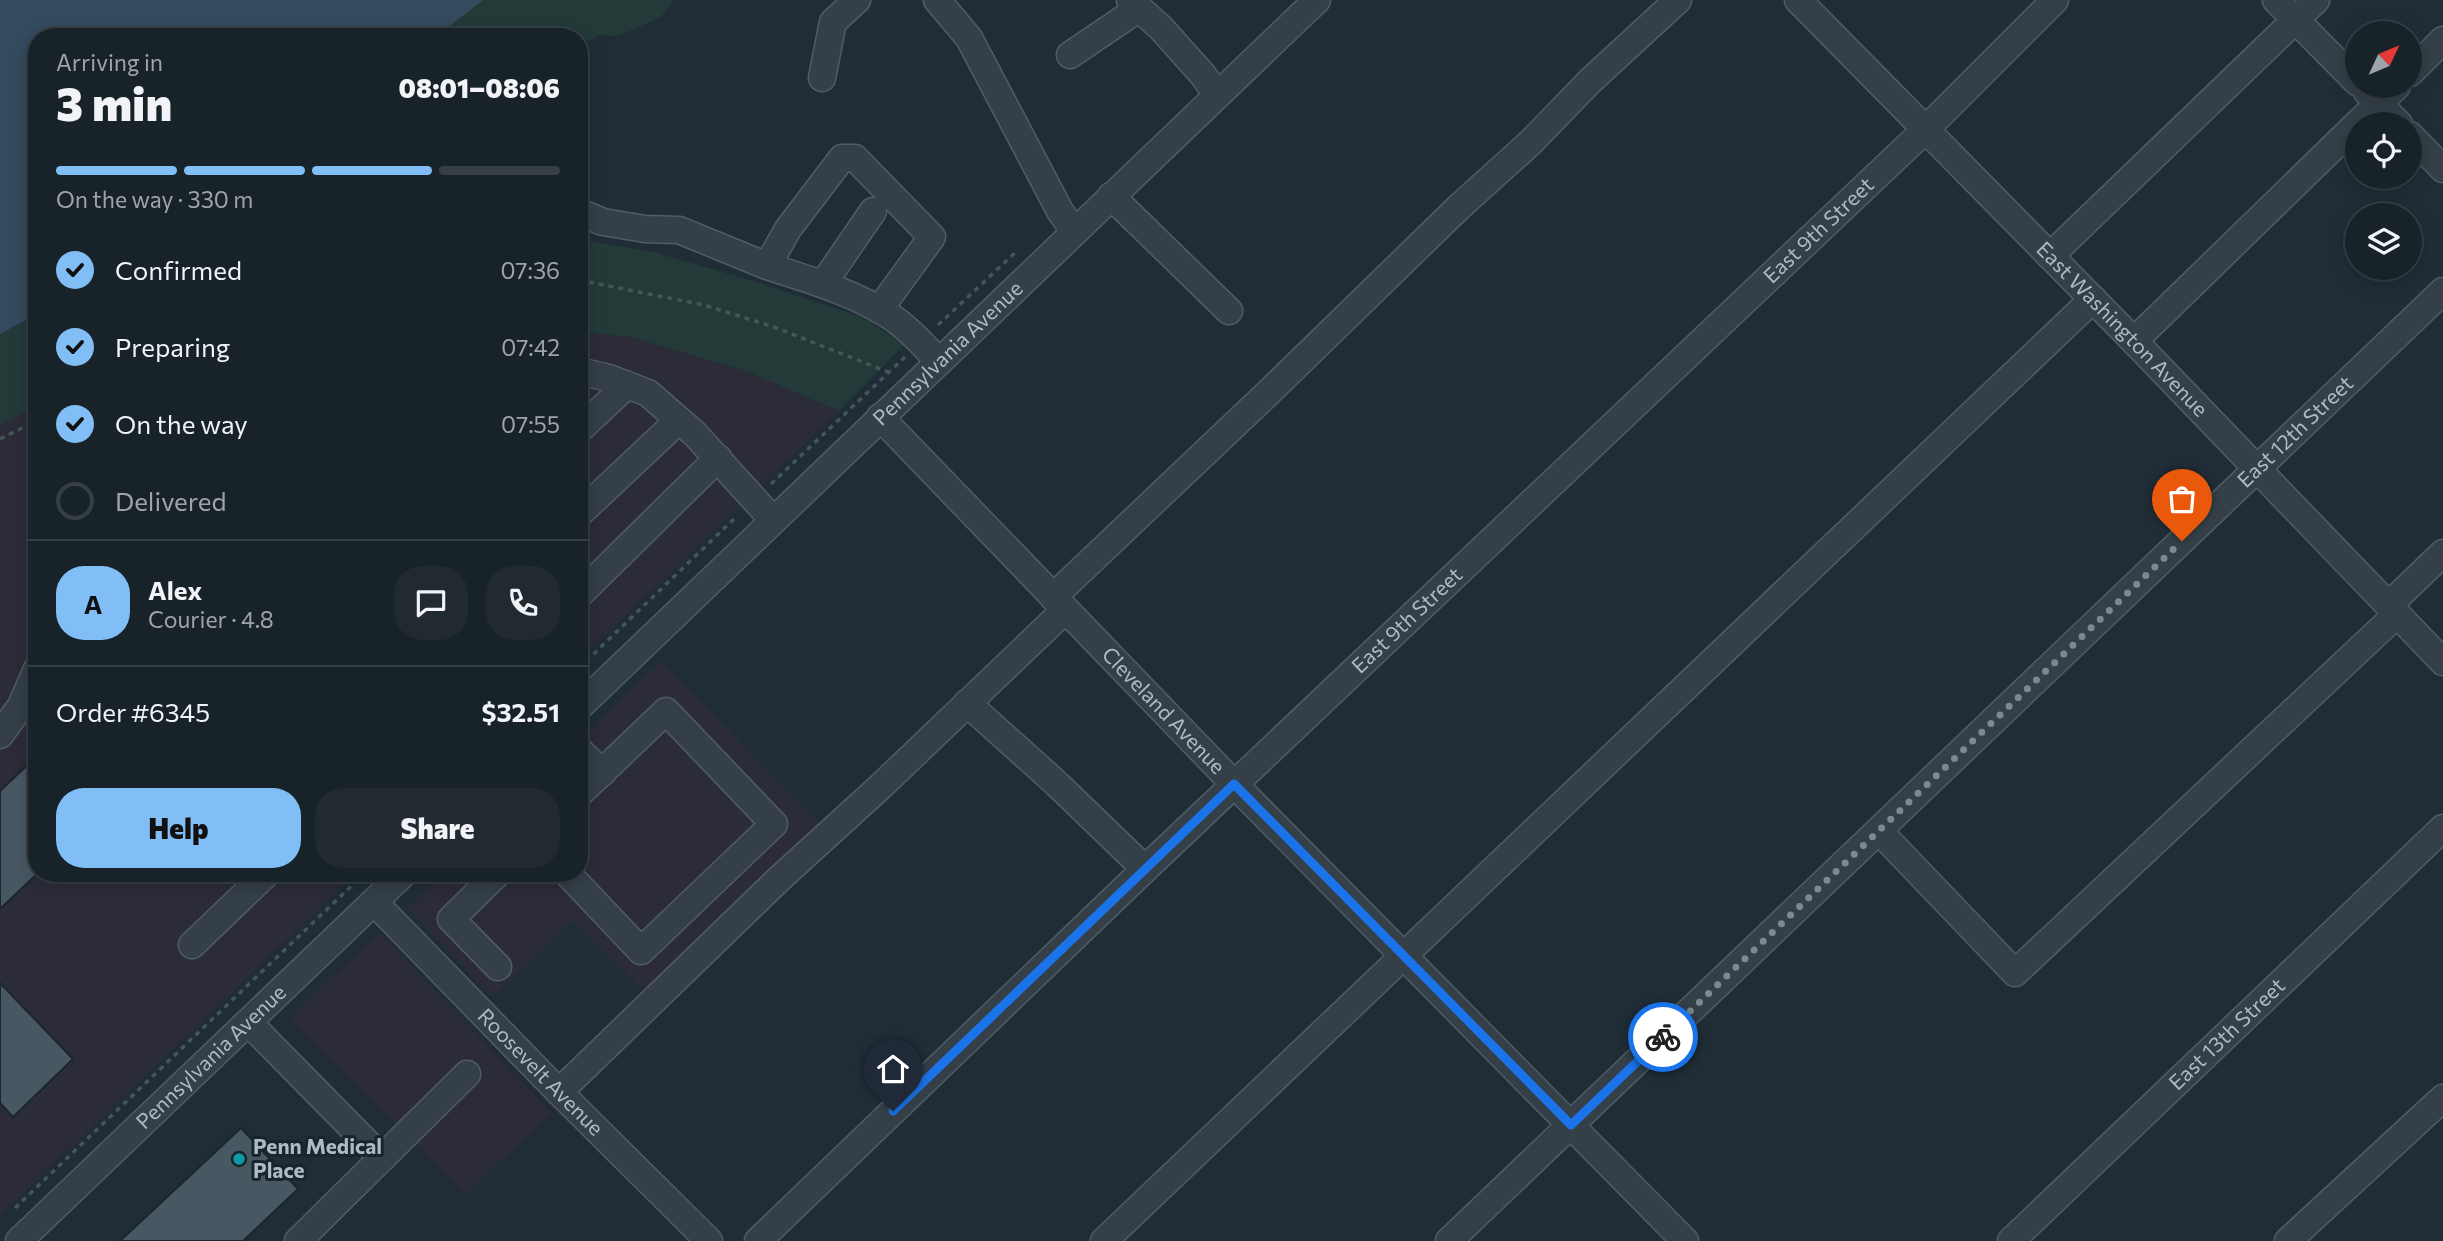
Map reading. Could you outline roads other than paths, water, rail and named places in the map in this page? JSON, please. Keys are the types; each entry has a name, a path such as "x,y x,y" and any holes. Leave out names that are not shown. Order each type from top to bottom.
{"street":[{"path":"822,78 833,22 857,0"},
{"path":"937,0 970,38 1060,211 1074,231"},
{"name":"Pennsylvania Avenue","path":"588,698 1317,0"},
{"path":"559,1092 779,879 967,703 1059,603 1220,440 1458,208 1531,142 1590,81 1678,0"},
{"name":"East Washington Avenue","path":"1798,0 2134,341 2443,662"},
{"name":"East 9th Street","path":"758,1241 1234,784 1926,129 2055,0"},
{"path":"2276,0 2345,64"},
{"path":"2050,256 2316,0"},
{"path":"1070,55 1134,5 1161,28 1217,95"},
{"path":"2422,61 2443,40"},
{"path":"2134,341 2345,136"},
{"path":"2422,147 2443,169"},
{"path":"767,266 788,229 842,158 855,158 932,237 879,310"},
{"path":"1111,196 1228,311"},
{"path":"823,284 873,211"},
{"path":"588,216 603,222 645,229 679,230 767,266 823,284 889,315 939,361"},
{"name":"East 12th Street","path":"1449,1241 2443,291"},
{"path":"1104,1241 2092,299"},
{"path":"588,373 610,378 648,393 718,458 773,520"},
{"path":"588,422 627,385"},
{"name":"Cleveland Avenue","path":"880,417 1234,784 1685,1241"},
{"path":"588,506 679,420"},
{"path":"588,586 718,458"},
{"path":"1879,831 2015,973 2393,610 2443,552"},
{"path":"0,735 21,706 28,690"},
{"path":"967,703 1057,784 1145,869"},
{"path":"576,882 641,951 774,824 666,711 588,786"},
{"path":"588,759 602,773"},
{"name":"East 13th Street","path":"2011,1241 2443,828"},
{"path":"192,945 258,882"},
{"name":"Pennsylvania Avenue","path":"19,1241 395,882"},
{"path":"489,882 451,919 498,967"},
{"name":"Roosevelt Avenue","path":"374,902 709,1241"},
{"path":"248,1023 382,1158"},
{"path":"298,1241 467,1074"},
{"path":"2288,1241 2443,1098"}],"place":[{"name":"Penn Medical Place","path":"239,1159"}]}
